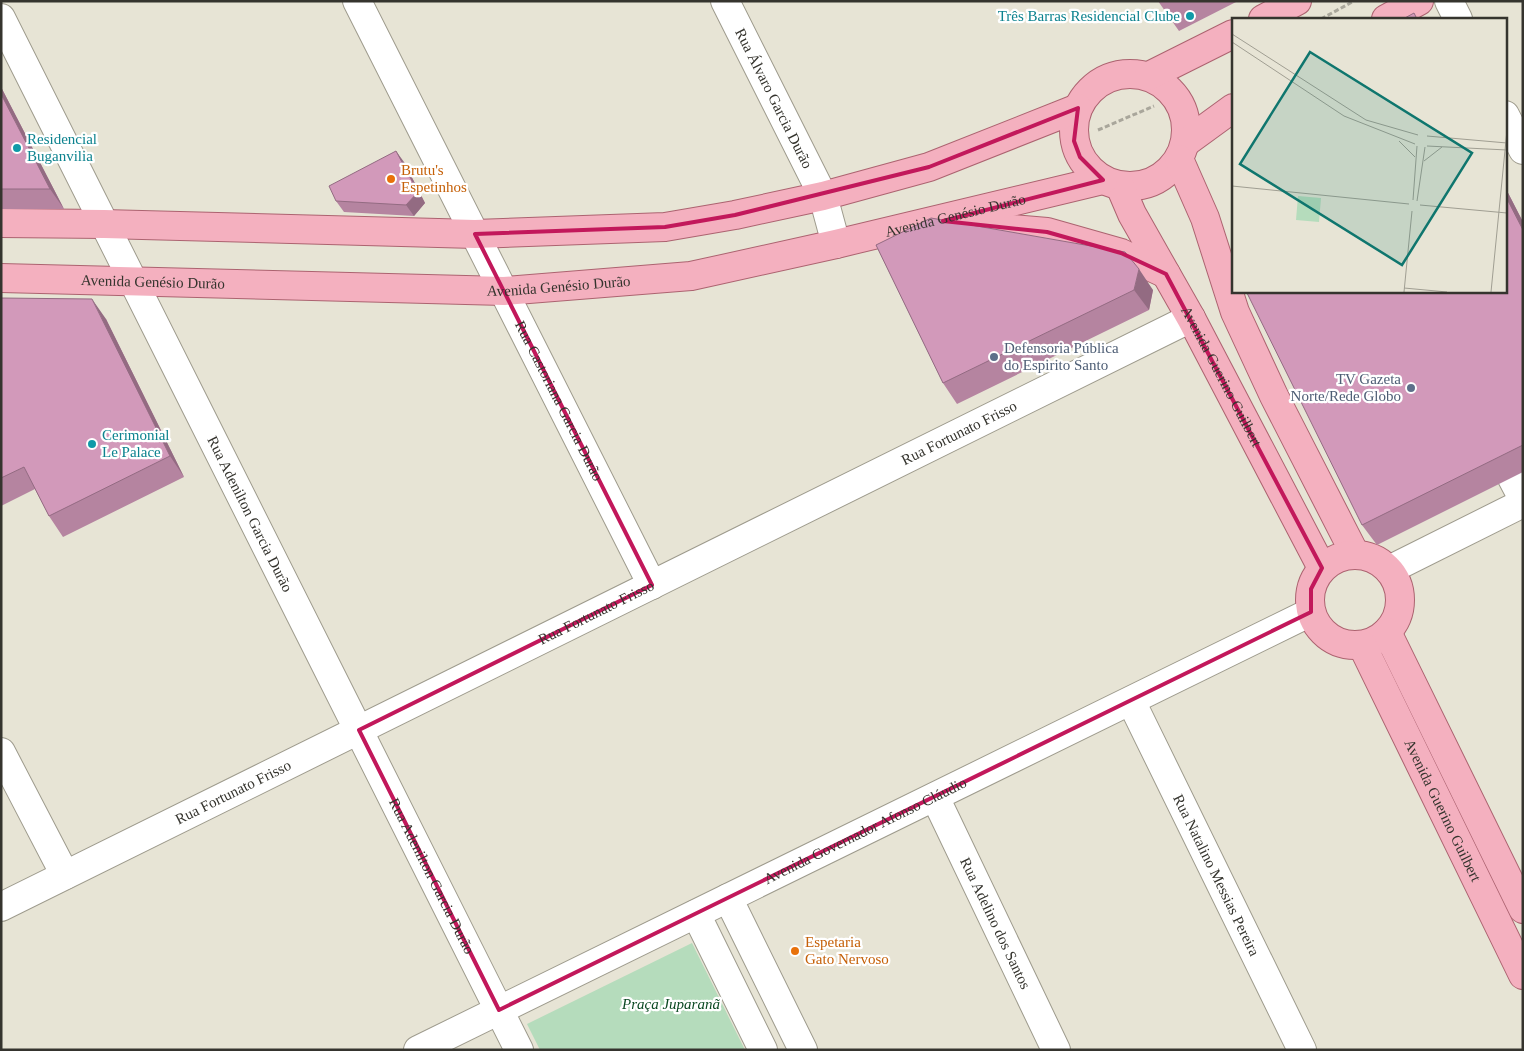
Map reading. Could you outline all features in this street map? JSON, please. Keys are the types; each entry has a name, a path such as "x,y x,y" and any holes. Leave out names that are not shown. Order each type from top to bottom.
{"main road":[{"path":"1265,18 1297,1"},
{"path":"1388,18 1419,1"},
{"path":"1149,76 1232,34"},
{"path":"1232,109 1182,151 1168,172 1153,182 1137,187 1111,183 1090,170 1080,157 1074,141 1074,124 1078,108 1087,93 1100,82 1116,75 1133,73 1149,76 1164,84 1176,96 1184,110 1187,127 1182,151 1235,302 1274,396 1355,554"},
{"path":"1,223 475,234 665,227 735,215 823,196 928,167 1078,108"},
{"name":"Avenida Genésio Durão","path":"1,278 504,291 692,276 921,223 1111,183"},
{"name":"Avenida Guerino Guilbert","path":"1111,183 1132,214 1191,318 1322,568"},
{"path":"921,223 971,224 1047,232 1121,253 1166,274"},
{"path":"1355,554 1368,556 1379,561 1389,570 1397,581 1400,608 1396,621 1387,632 1376,640 1362,645 1348,645 1336,641 1325,634 1316,624 1309,601 1311,589 1322,568 1343,556 1355,554"},
{"name":"Avenida Guerino Guilbert","path":"1387,632 1523,909"},
{"name":"Avenida Guerino Guilbert","path":"1362,645 1523,975"}],"street":[{"name":"Rua Castoriana Garcia Durão","path":"357,1 652,585"},
{"name":"Rua Álvaro Garcia Durão","path":"725,1 823,196 836,244"},
{"path":"1449,1 1458,18"},
{"name":"Rua Adenilton Garcia Durão","path":"1,18 519,1050"},
{"path":"1506,116 1523,150"},
{"name":"Rua Fortunato Frisso","path":"1,907 1191,318"},
{"path":"1478,472 1510,451 1523,499"},
{"path":"1389,570 1523,503"},
{"name":"Avenida Governador Afonso Cláudio","path":"418,1050 1311,612"},
{"name":"Rua Natalino Messias Pereira","path":"1131,701 1302,1050"},
{"path":"1,752 65,875"},
{"name":"Rua Adelino dos Santos","path":"935,796 1056,1050"},
{"path":"728,898 804,1050"},
{"path":"696,914 763,1050"}],"path":[{"path":"1323,18 1354,1"}],"highlighted area":[{"path":"1078,108 1074,141 1080,157 1103,180 943,221 1047,232 1121,253 1166,274 1322,568 1311,589 1311,612 499,1010 359,730 652,585 475,234 665,227 735,215 929,167"}],"green space":[{"name":"Praça Juparanã","path":"692,943 745,1050 540,1050 527,1024"}],"building":[{"path":"1414,13 1416,18 1405,18"},
{"name":"Residencial Buganvilia","path":"1,94 50,189 1,189"},
{"name":"Brutu's Espetinhos","path":"396,151 418,192 406,205 336,201 329,186"},
{"name":"TV Gazeta Norte/Rede Globo","path":"1506,197 1523,230 1523,445 1362,525 1246,292 1506,292"},
{"name":"Defensoria Pública do Espirito Santo","path":"931,218 1125,252 1139,269 1134,290 943,383 876,245"},
{"name":"Cerimonial Le Palace","path":"1,298 92,299 170,456 49,516 24,467 1,478"}],"place":[{"name":"Três Barras Residencial Clube","path":"1190,16"},
{"name":"Residencial Buganvilia","path":"17,148"},
{"name":"Brutu's Espetinhos","path":"391,179"},
{"name":"Defensoria Pública do Espirito Santo","path":"994,357"},
{"name":"TV Gazeta Norte/Rede Globo","path":"1411,388"},
{"name":"Cerimonial Le Palace","path":"92,444"},
{"name":"Espetaria Gato Nervoso","path":"795,951"}]}
